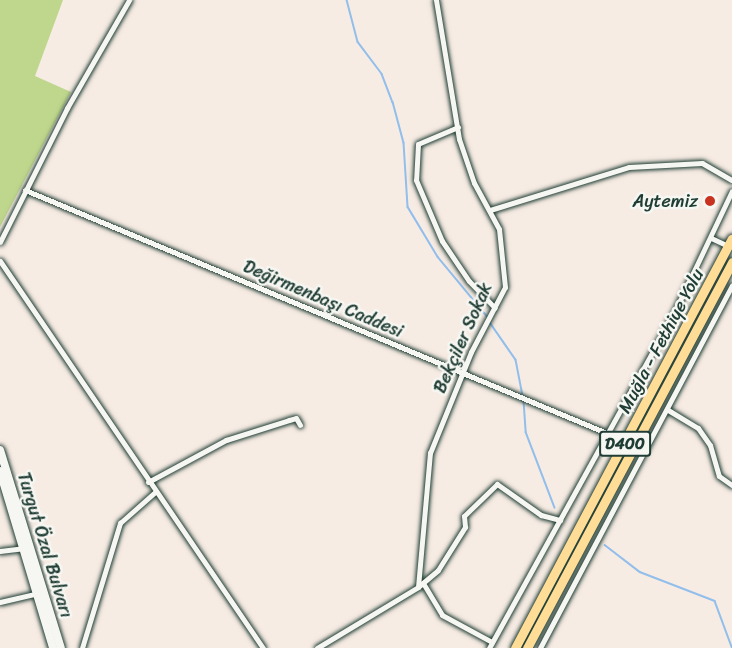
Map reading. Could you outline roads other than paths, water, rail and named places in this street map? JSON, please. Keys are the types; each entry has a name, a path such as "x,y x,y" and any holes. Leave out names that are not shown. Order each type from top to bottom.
{"highway":[{"name":"Muğla - Fethiye Yolu","path":"515,648 730,243"},
{"name":"Muğla - Fethiye Yolu","path":"527,648 684,357 732,262"}],"main road":[{"name":"Turgut Özal Bulvarı","path":"0,450 61,648"},
{"path":"0,471 3,493 23,548 53,648"}],"street":[{"path":"0,242 25,190 129,0"},
{"name":"Bekçiler Sokak","path":"420,585 430,453 483,326 505,287 499,229 474,183 458,127 436,0"},
{"path":"458,127 418,144 416,180 442,241 469,281 495,308"},
{"path":"490,210 629,166 702,163 732,180"},
{"name":"Değirmenbaşı Caddesi","path":"25,190 462,376 517,393 609,434"},
{"path":"489,648 609,434 711,238 732,191"},
{"path":"711,238 730,243"},
{"path":"0,261 148,482 263,648"},
{"path":"540,648 732,286"},
{"path":"709,308 717,317"},
{"path":"684,357 696,357"},
{"path":"668,410 698,428 710,445 719,476 732,485"},
{"path":"148,482 226,440 296,418 300,425"},
{"path":"317,648 420,585 438,570 465,526 464,516 497,484 541,515 560,520"},
{"path":"82,648 120,523 155,492"},
{"path":"604,504 615,509"},
{"path":"0,551 23,548"},
{"path":"420,585 441,615 492,642"},
{"path":"0,602 36,594"}],"waterway":[{"path":"347,0 358,42 382,74 393,102 404,143 408,207 438,257 487,316"},
{"path":"489,321 516,360 523,396"},
{"path":"524,401 526,432 555,508"},
{"path":"605,545 640,572 715,601 732,647"}],"place":[{"name":"Aytemiz","path":"710,201"}]}
